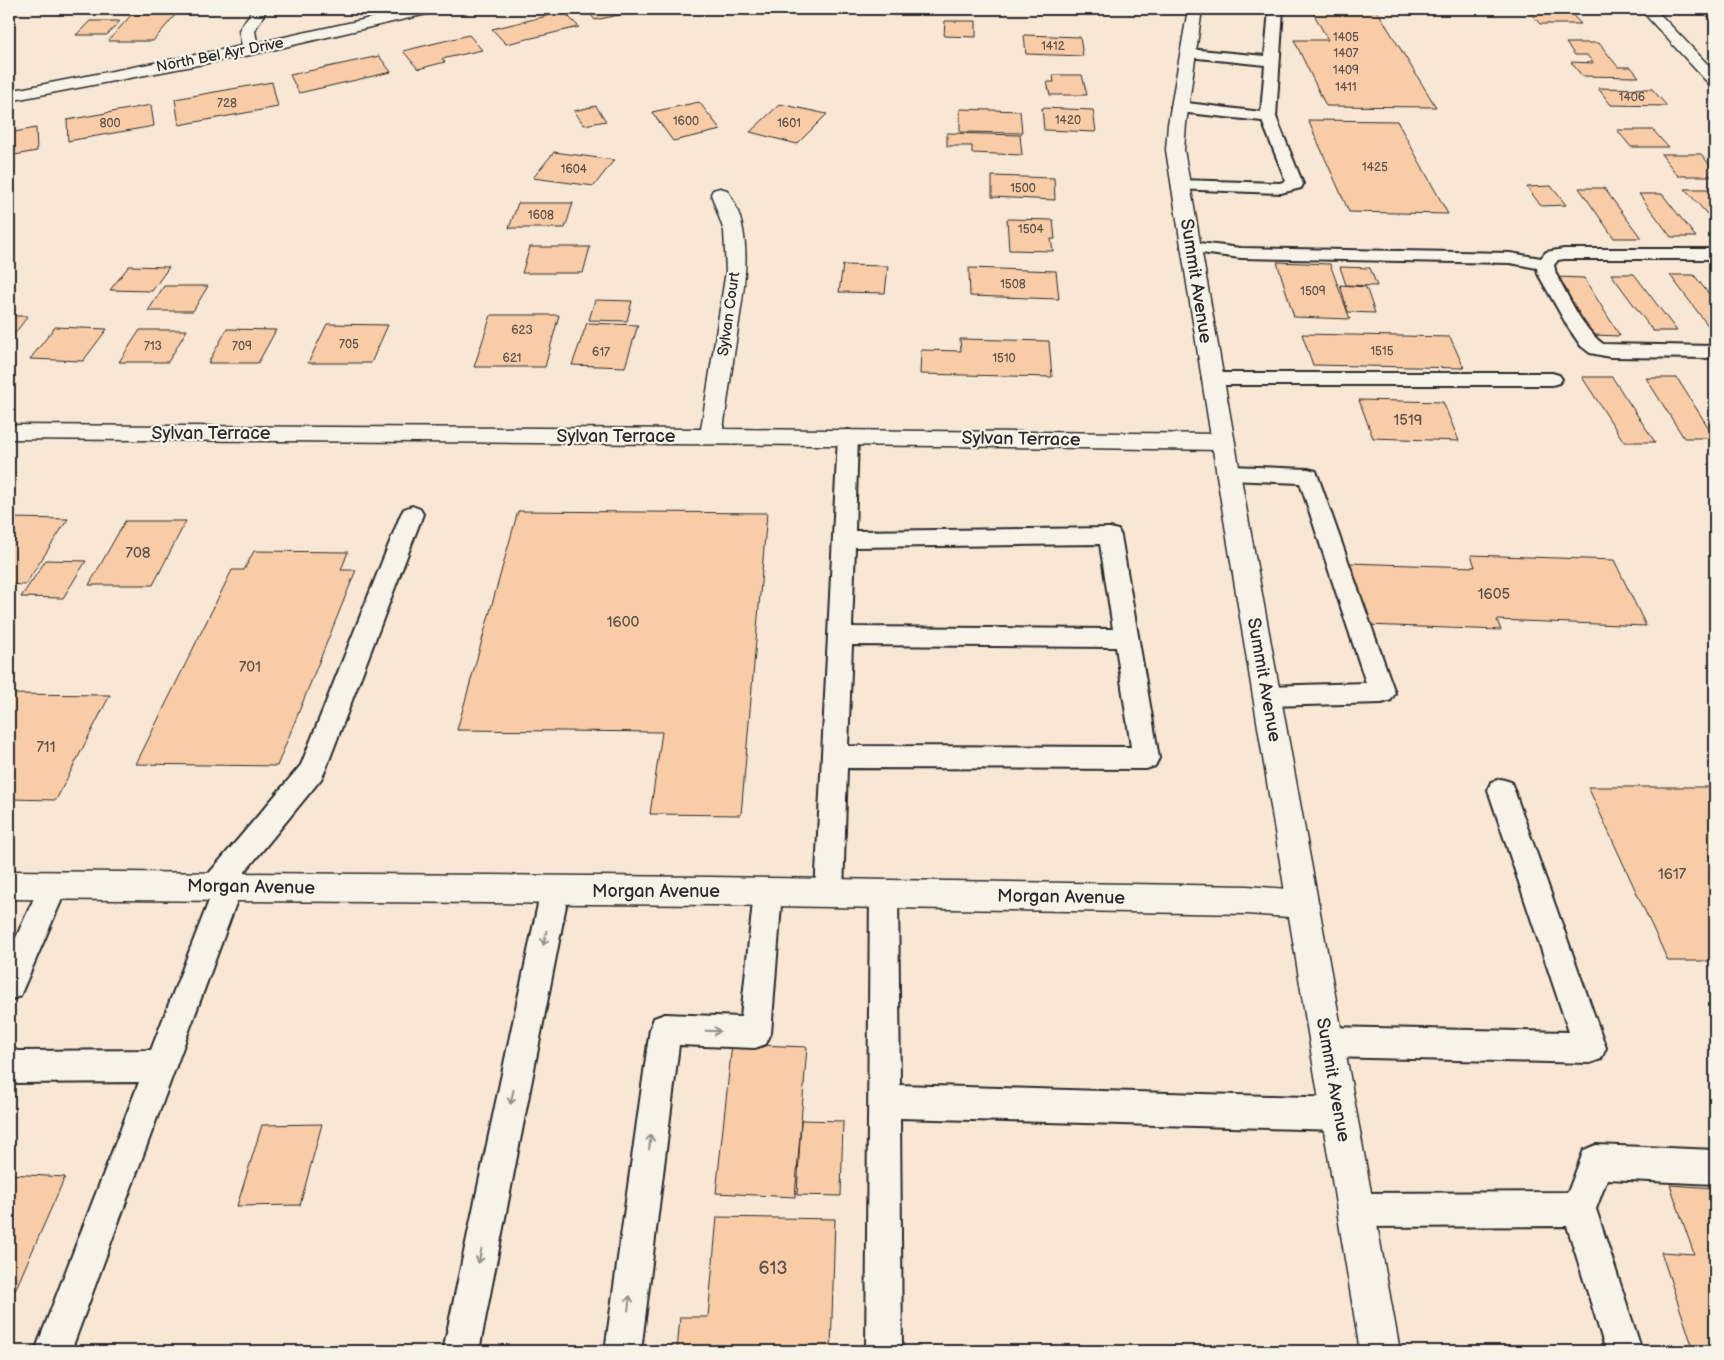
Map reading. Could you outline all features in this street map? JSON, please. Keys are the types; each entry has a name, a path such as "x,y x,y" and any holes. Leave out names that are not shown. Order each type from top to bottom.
{"street":[{"path":"250,50 247,30 260,9"},
{"name":"North Bel Ayr Drive","path":"9,96 250,50 431,9"},
{"name":"Summit Avenue","path":"1194,9 1179,107 1175,150 1212,379 1380,1351"},
{"path":"1647,9 1715,81"},
{"name":"Sylvan Court","path":"711,436 736,271 737,244 730,213 720,194"},
{"name":"Sylvan Terrace","path":"9,432 848,437 1223,442"},
{"name":"Morgan Avenue","path":"9,885 768,892 1237,899 1303,904"}],"lane":[{"path":"1180,185 1280,188 1295,184 1268,116 1276,9"},
{"path":"1188,53 1272,61"},
{"path":"1179,107 1268,116"},
{"path":"1190,247 1240,253 1510,258 1545,264"},
{"path":"1545,264 1552,256 1564,254 1715,254"},
{"path":"1545,264 1547,274 1577,327 1588,342 1598,349 1610,351 1715,352"},
{"path":"1212,379 1552,379"},
{"path":"829,893 848,437"},
{"path":"1229,473 1308,476 1382,693 1267,696"},
{"path":"53,1351 160,1066 222,887 312,771 412,514"},
{"path":"835,757 1146,758 1110,536 844,539"},
{"path":"840,636 1126,638"},
{"path":"1327,1042 1590,1048 1501,790"},
{"path":"9,986 54,885"},
{"path":"460,1351 555,890"},
{"path":"623,1351 665,1029 755,1033 768,892"},
{"path":"884,894 884,1351"},
{"path":"9,1063 13,1067 160,1066"},
{"path":"884,1101 1340,1114"},
{"path":"1624,1351 1579,1209 1596,1162 1715,1167"},
{"path":"1356,1210 1579,1209"}],"building":[{"path":"586,9 647,9 595,20"},
{"path":"1067,9 1067,11 1019,10"},
{"path":"1311,9 1376,9 1436,107 1326,106 1294,40 1328,40"},
{"path":"1527,9 1567,9 1581,24 1540,24"},
{"path":"1700,9 1715,9 1715,24"},
{"path":"564,12 579,27 506,44 492,29"},
{"path":"132,14 176,14 153,41 108,41"},
{"path":"90,21 120,21 107,35 76,35"},
{"path":"945,21 976,21 976,37 944,36"},
{"path":"469,35 482,50 442,59 445,62 418,69 403,51"},
{"path":"1024,35 1080,37 1083,56 1026,54"},
{"path":"1566,43 1599,43 1618,67 1631,67 1639,77 1582,76 1571,62 1593,63 1587,55 1575,55"},
{"path":"379,56 391,72 299,93 290,75"},
{"path":"1053,75 1082,75 1087,95 1050,95 1047,82 1054,82"},
{"path":"272,82 278,107 179,125 175,99"},
{"path":"1598,88 1652,89 1667,106 1611,105"},
{"path":"699,102 721,130 673,141 652,112"},
{"path":"780,104 827,114 797,144 750,132"},
{"path":"151,105 154,126 68,141 67,120"},
{"path":"596,106 606,121 584,125 574,111"},
{"path":"1042,108 1093,110 1096,132 1044,130"},
{"path":"960,109 1020,111 1022,133 960,132"},
{"path":"1308,120 1397,121 1448,214 1349,212"},
{"path":"36,128 37,151 9,156 9,133"},
{"path":"1617,130 1653,130 1668,147 1631,147"},
{"path":"947,133 1020,135 1022,155 972,153 972,146 947,146"},
{"path":"554,152 614,160 594,186 533,178"},
{"path":"1661,154 1701,154 1715,171 1715,176 1678,176"},
{"path":"992,176 1054,178 1055,200 992,197"},
{"path":"1551,186 1566,205 1541,206 1527,187"},
{"path":"1579,188 1604,188 1641,238 1614,238"},
{"path":"1685,189 1710,189 1715,194 1715,223"},
{"path":"1639,194 1662,194 1696,237 1671,237"},
{"path":"518,203 573,203 565,228 509,228"},
{"path":"1007,219 1053,220 1055,239 1051,239 1053,251 1009,250"},
{"path":"530,247 590,247 583,273 522,273"},
{"path":"1277,262 1330,264 1350,319 1294,317"},
{"path":"843,265 888,266 885,293 839,292"},
{"path":"129,266 169,267 152,291 110,290"},
{"path":"1340,267 1370,268 1377,286 1346,285"},
{"path":"969,268 1056,271 1059,299 970,296"},
{"path":"1611,274 1634,274 1677,331 1653,331"},
{"path":"1670,275 1694,275 1715,302 1715,335"},
{"path":"1557,277 1584,278 1620,336 1592,335"},
{"path":"1340,285 1366,287 1375,313 1348,312"},
{"path":"164,286 208,286 193,311 148,311"},
{"path":"595,300 632,301 627,321 589,320"},
{"path":"491,315 559,315 545,367 474,367"},
{"path":"9,316 28,316 9,341"},
{"path":"587,323 638,325 625,367 572,365"},
{"path":"327,324 388,325 371,363 308,363"},
{"path":"55,327 107,329 83,361 30,359"},
{"path":"227,329 276,330 258,363 208,363"},
{"path":"140,330 187,330 168,362 119,362"},
{"path":"1302,334 1450,337 1464,368 1313,365"},
{"path":"960,339 1049,341 1052,377 920,374 921,350 961,351"},
{"path":"1582,377 1612,377 1655,442 1624,442"},
{"path":"1646,378 1677,378 1715,438 1684,438"},
{"path":"1359,400 1443,402 1459,441 1373,438"},
{"path":"518,511 767,513 741,815 650,814 662,732 457,730"},
{"path":"9,518 68,519 25,585 9,584"},
{"path":"125,521 186,521 153,585 89,585"},
{"path":"254,551 348,552 341,570 356,570 277,766 136,764 232,570 244,570"},
{"path":"1471,555 1614,560 1646,626 1497,620 1501,630 1367,625 1348,563 1475,567"},
{"path":"46,560 86,561 63,598 21,597"},
{"path":"9,694 110,695 56,800 9,799"},
{"path":"1588,787 1715,787 1715,961 1668,961"},
{"path":"732,1044 807,1047 795,1197 716,1193"},
{"path":"801,1120 843,1121 841,1196 797,1195"},
{"path":"322,1124 300,1205 237,1206 262,1125"},
{"path":"9,1174 65,1177 9,1304"},
{"path":"1670,1185 1715,1188 1715,1351 1694,1351 1661,1252 1694,1254"},
{"path":"717,1217 835,1219 831,1351 677,1351 680,1317 708,1317"}]}
